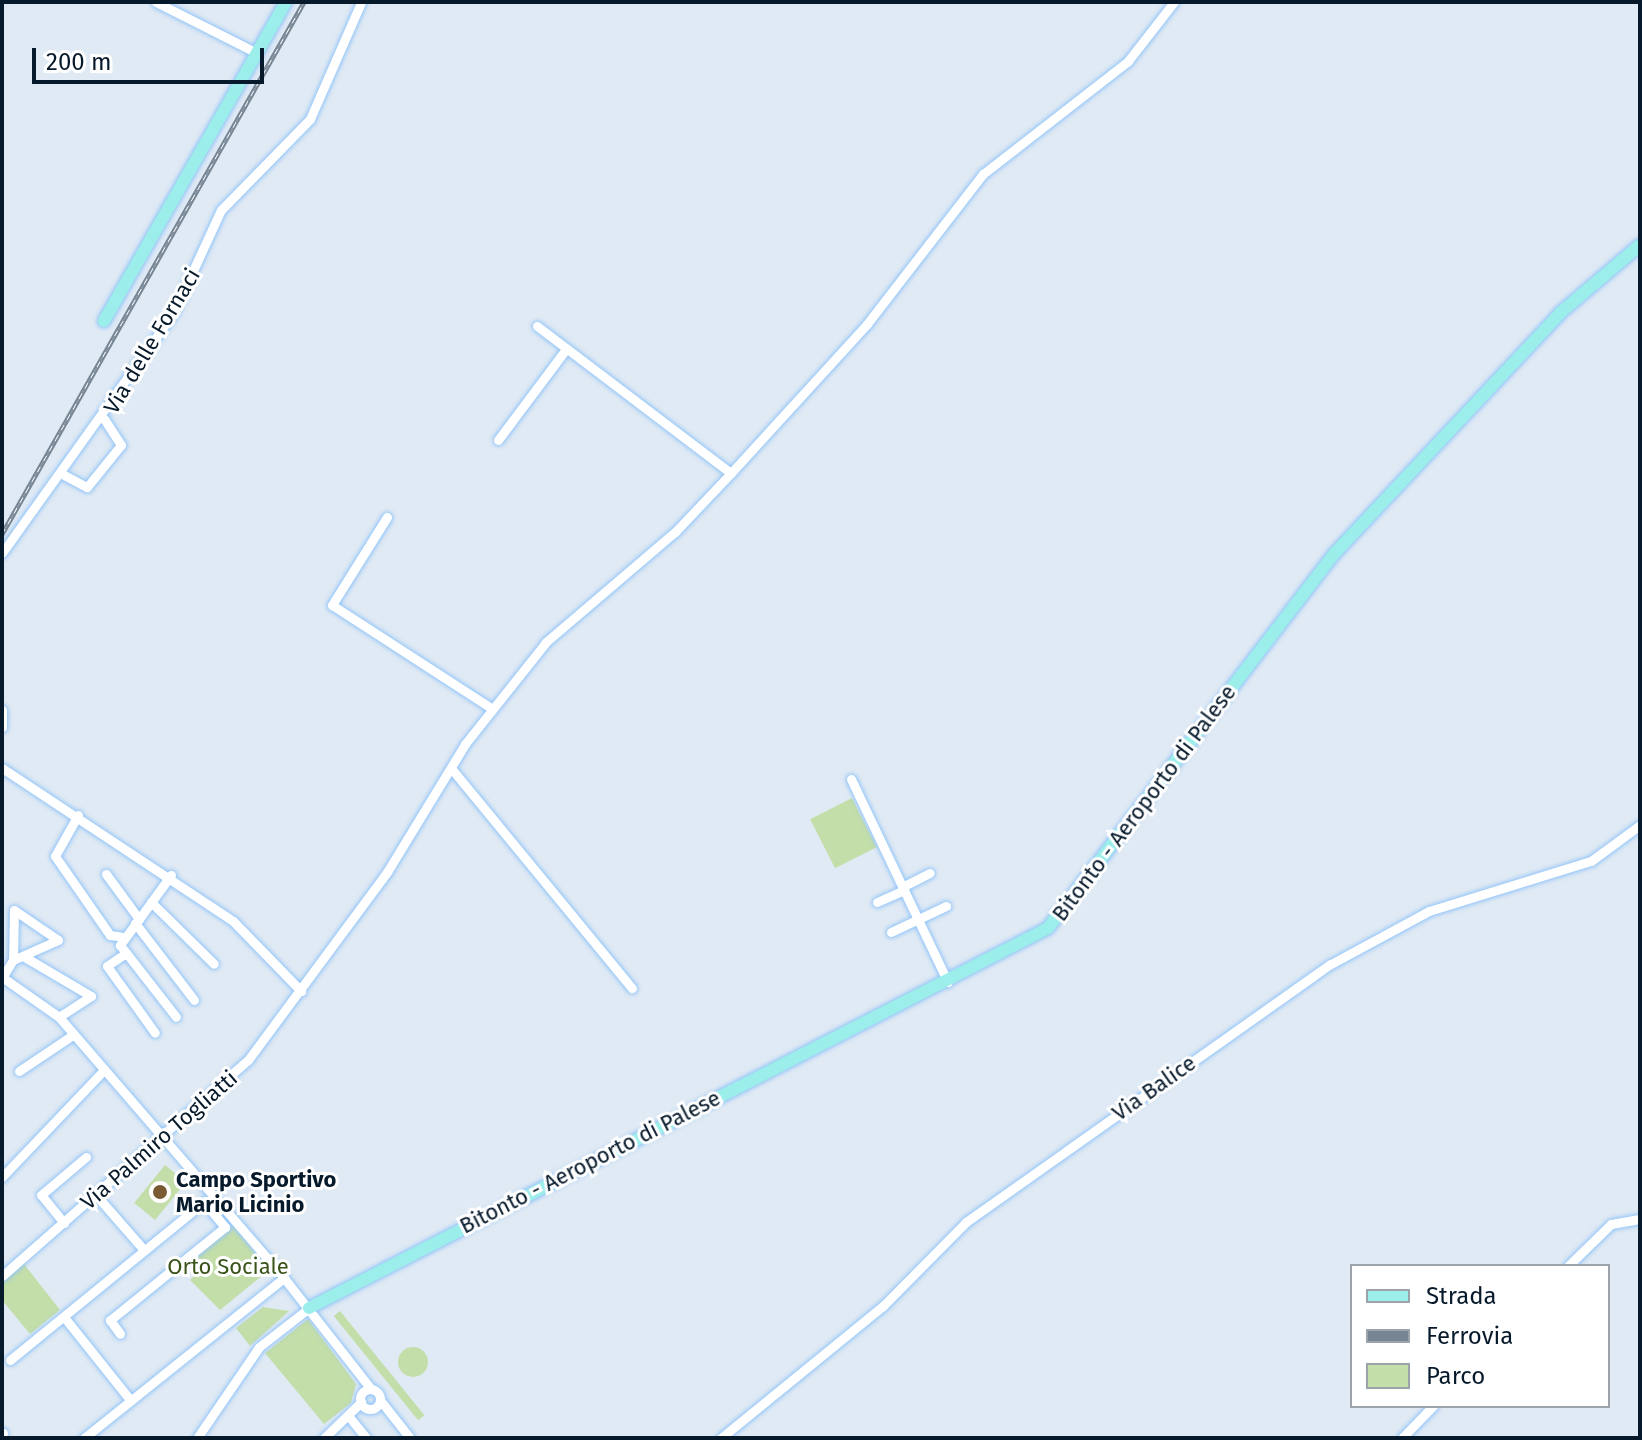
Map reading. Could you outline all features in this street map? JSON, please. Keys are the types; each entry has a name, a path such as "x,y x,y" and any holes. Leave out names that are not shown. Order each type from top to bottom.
{"main road":[{"path":"104,321 286,2"},
{"name":"Bitonto - Aeroporto di Palese","path":"309,1308 948,982 1061,916 1335,553 1560,313 1640,245"}],"street":[{"path":"156,2 257,53"},
{"name":"Via delle Fornaci","path":"2,553 104,419 194,280 221,210 310,119 361,2"},
{"name":"Via Palmiro Togliatti","path":"2,1276 235,1074 301,991 491,708 546,642 675,532 731,473 867,324 983,174 1128,61 1174,2"},
{"path":"537,326 731,473"},
{"path":"498,440 566,349"},
{"path":"64,475 87,487 121,445 104,419"},
{"path":"387,517 332,605 491,708"},
{"path":"2,710 2,727"},
{"path":"2,768 171,875 233,921 301,991"},
{"path":"451,768 632,988"},
{"path":"851,779 948,982"},
{"path":"78,815 55,856 110,935 125,937"},
{"name":"Via Balice","path":"721,1438 883,1306 966,1222 1331,964 1429,911 1591,861 1640,825"},
{"path":"877,902 930,873"},
{"path":"106,874 194,1000"},
{"path":"171,875 120,945 176,1017"},
{"path":"151,902 214,964"},
{"path":"891,932 946,906"},
{"path":"18,958 14,910 58,940 18,958 2,978 59,1017 145,1124 164,1136 359,1368 370,1401 395,1411 410,1438"},
{"path":"126,953 107,966 155,1033"},
{"path":"18,958 91,996 59,1017"},
{"path":"19,1071 74,1034"},
{"path":"2,1177 102,1072"},
{"path":"64,1223 41,1195 86,1157"},
{"path":"96,1195 144,1250"},
{"path":"10,1360 204,1202 225,1227 110,1320 120,1334"},
{"path":"1570,1264 1611,1224 1640,1219"},
{"path":"84,1438 284,1278"},
{"path":"197,1438 259,1347 309,1308"},
{"path":"64,1317 131,1401"},
{"path":"324,1438 370,1401"},
{"path":"1402,1438 1431,1408"},
{"path":"350,1418 366,1438"}],"green space":[{"path":"852,798 877,847 835,868 810,819"},
{"name":"Campo Sportivo Mario Licinio","path":"165,1165 186,1182 155,1220 134,1203"},
{"name":"Orto Sociale","path":"233,1226 269,1270 220,1310 190,1280 199,1272 190,1261"},
{"path":"24,1264 60,1310 30,1334 2,1300 2,1282"},
{"path":"263,1307 289,1311 250,1346 236,1328"},
{"path":"340,1311 424,1415 418,1420 334,1316"},
{"path":"308,1319 356,1384 351,1403 324,1424 265,1353"},
{"path":"413,1347 424,1351 428,1362 424,1373 413,1377 402,1373 398,1362 402,1351"}],"railway":[{"path":"2,534 304,2"}],"place":[{"name":"Campo Sportivo Mario Licinio","path":"160,1192"}]}
